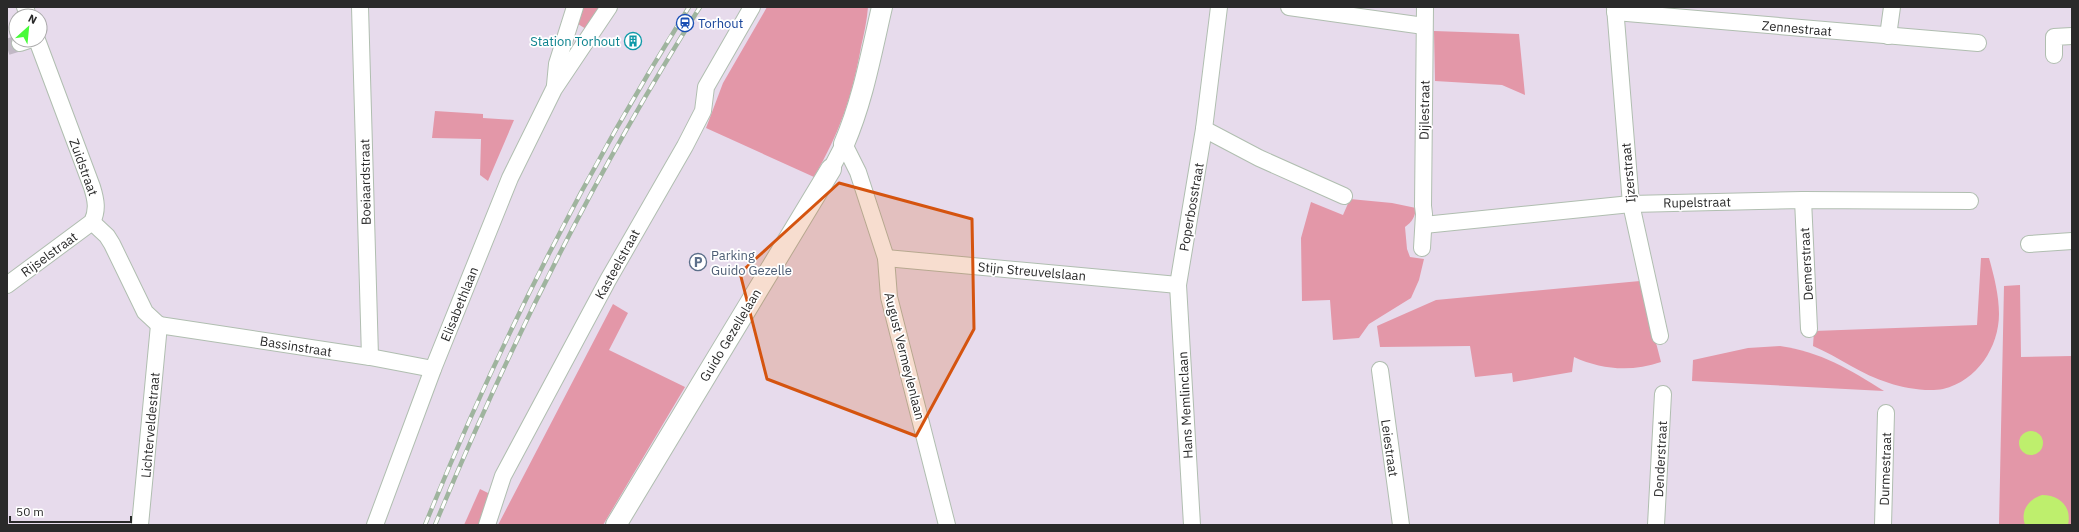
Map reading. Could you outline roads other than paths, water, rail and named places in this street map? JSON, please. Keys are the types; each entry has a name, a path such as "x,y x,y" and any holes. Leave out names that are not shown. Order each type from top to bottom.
{"street":[{"name":"Boeiaardstraat","path":"360,7 370,357"},
{"name":"Elisabethlaan","path":"554,89 558,64 575,7"},
{"name":"Elisabethlaan","path":"374,525 433,369 510,178 554,89 609,7"},
{"name":"Kasteelstraat","path":"487,525 503,476 608,280 685,146 703,111 706,87 752,7"},
{"name":"Guido Gezellelaan","path":"616,525 831,169 844,144 855,120 864,89 882,7"},
{"name":"Poperbosstraat","path":"1178,285 1204,129 1219,7"},
{"path":"1289,7 1424,26"},
{"name":"Dijlestraat","path":"1424,219 1425,7"},
{"path":"1888,36 1892,7"},
{"name":"Zennestraat","path":"1615,10 1978,43"},
{"name":"Ijzerstraat","path":"1615,10 1630,204 1660,336"},
{"path":"2054,55 2054,38 2072,36"},
{"name":"Zuidstraat","path":"40,48 92,187 96,208 96,214 92,222"},
{"path":"1204,129 1259,158 1344,196"},
{"name":"August Vermeylenlaan","path":"844,144 858,172 886,258 889,297 947,525"},
{"name":"Rupelstraat","path":"1424,219 1630,204 1803,200 1970,201"},
{"name":"Demerstraat","path":"1803,200 1810,329"},
{"path":"1422,248 1424,219"},
{"path":"92,222 112,244 145,312 159,325"},
{"name":"Rijselstraat","path":"7,285 92,222"},
{"path":"2029,244 2072,241"},
{"name":"Stijn Streuvelslaan","path":"886,258 1178,285"},
{"name":"Hans Memlinclaan","path":"1178,285 1192,525"},
{"name":"Bassinstraat","path":"159,325 370,357 433,369"},
{"name":"Lichterveldestraat","path":"140,525 159,325"},
{"name":"Leiestraat","path":"1380,370 1401,525"},
{"name":"Denderstraat","path":"1656,525 1663,394"},
{"name":"Durmestraat","path":"1883,525 1886,413"}],"railway":[{"path":"425,525 453,458 513,325 546,260 579,196 615,132 689,7"},
{"path":"435,525 493,392 556,260 625,132 700,7"}],"place":[{"name":"Torhout","path":"685,23"},
{"name":"Station Torhout","path":"633,41"},
{"name":"Parking Guido Gezelle","path":"698,262"}]}
